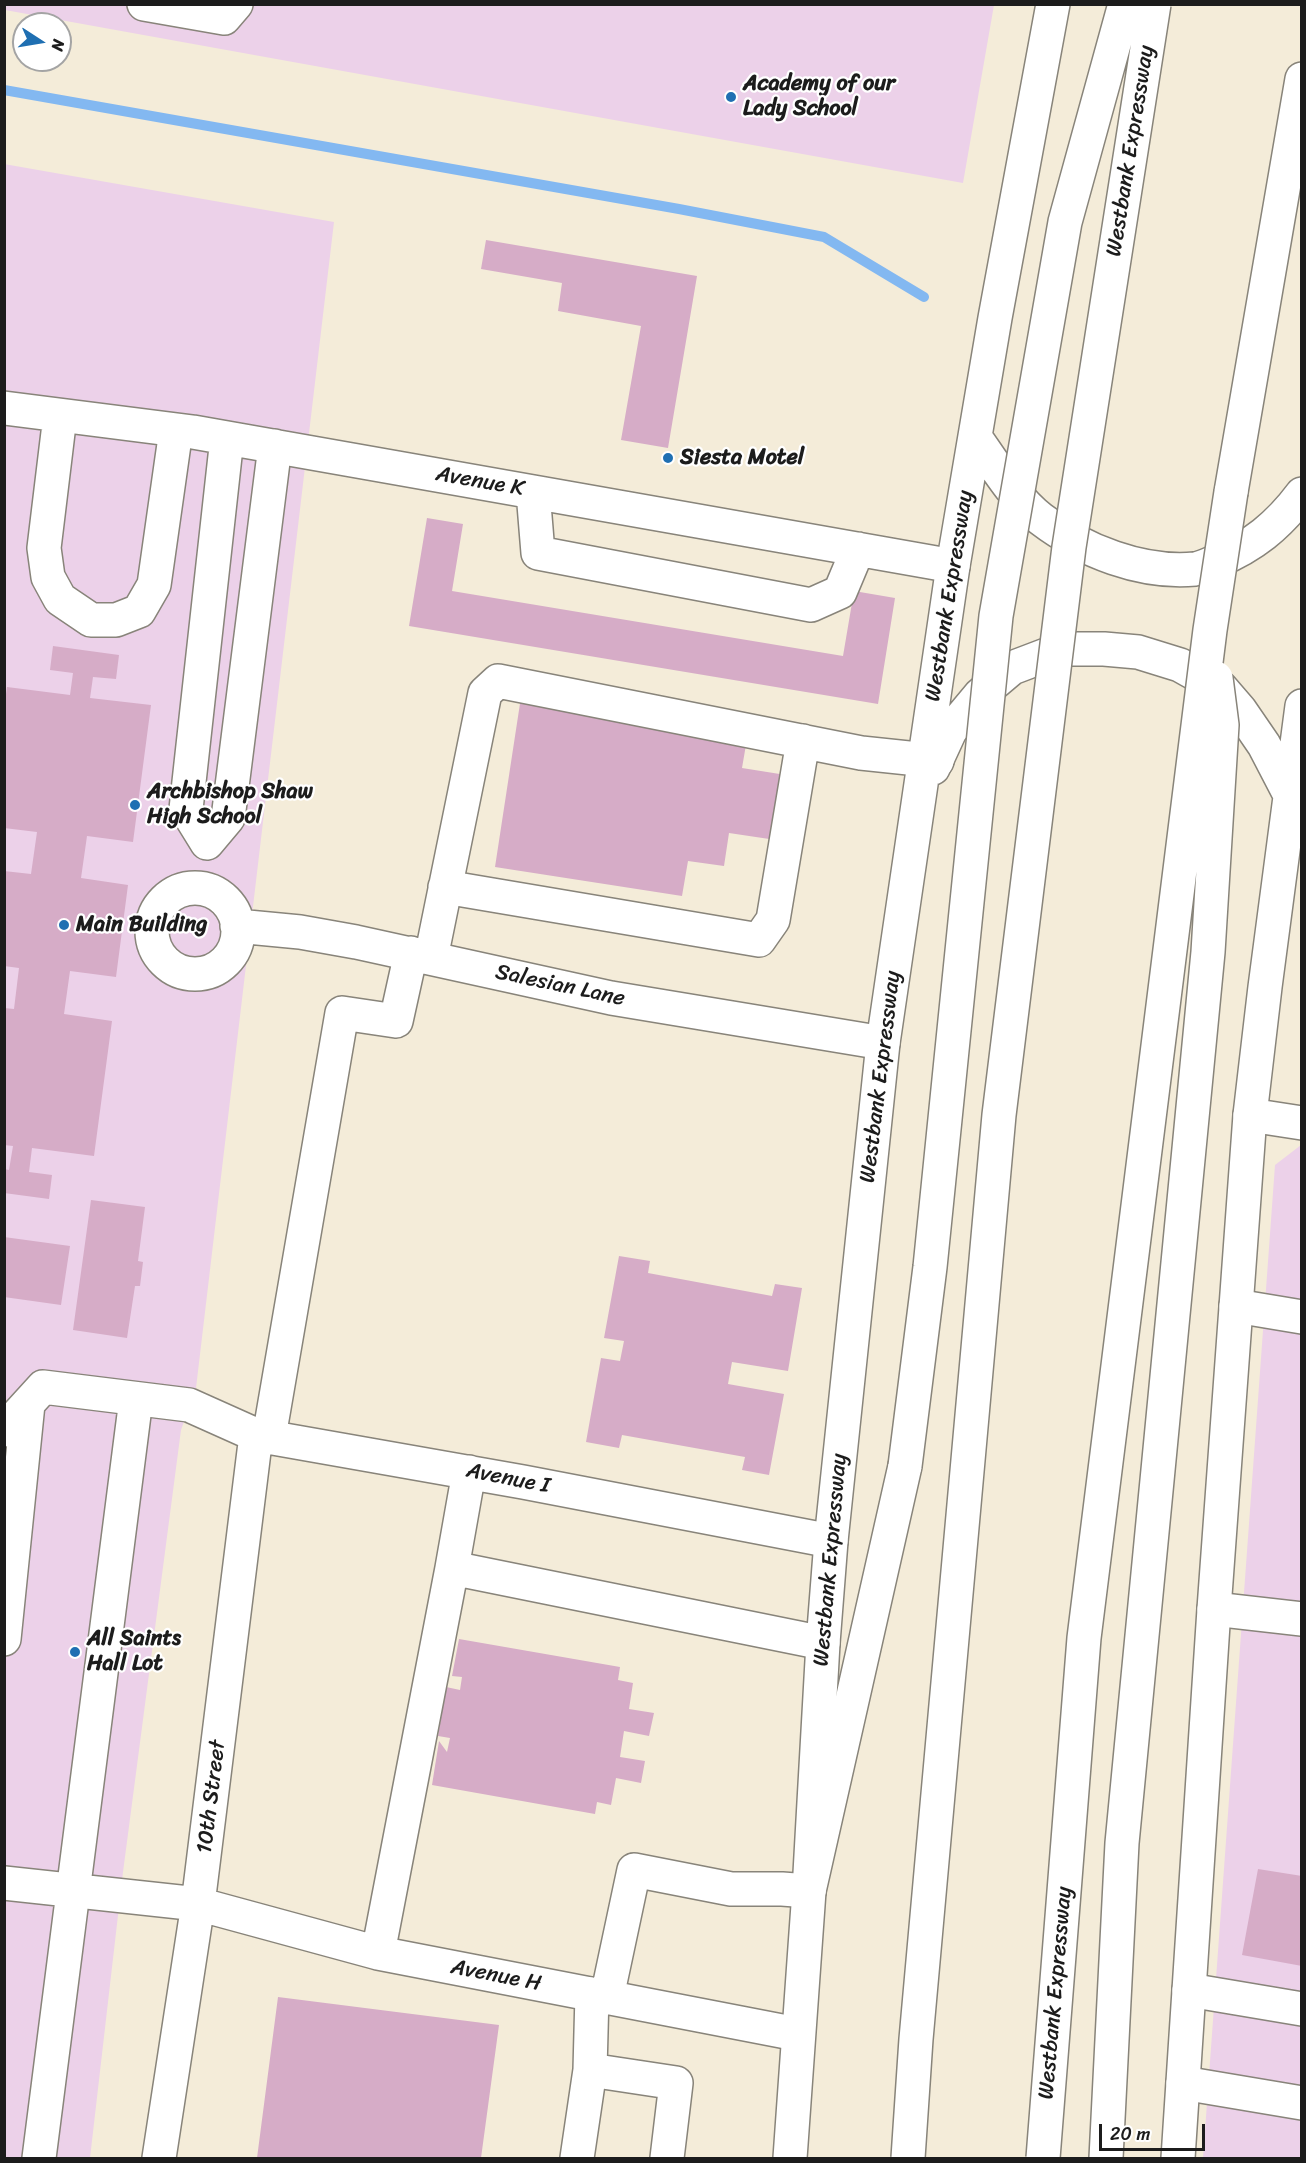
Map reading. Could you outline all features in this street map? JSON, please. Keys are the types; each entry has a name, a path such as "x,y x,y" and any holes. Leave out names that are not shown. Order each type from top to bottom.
{"main road":[{"path":"144,4 224,18 236,4"},
{"name":"Westbank Expressway","path":"790,2158 831,1541 883,1043 919,798 931,760 953,566 995,318 1053,4"},
{"path":"577,2158 599,1996 634,1870 731,1889 808,1891 905,1466 930,1267 996,616 1065,222 1125,4"},
{"name":"Westbank Expressway","path":"908,2158 916,2039 999,1115 1070,547 1154,4"},
{"name":"Westbank Expressway","path":"1043,2158 1084,1638 1210,630 1231,492 1302,79"},
{"name":"Avenue K","path":"4,408 227,438 953,566"},
{"path":"60,416 44,548 48,577 60,599 91,620 116,620 139,611 154,585 176,430"},
{"path":"975,437 1013,490 1040,518 1077,542 1117,561 1155,567 1197,569 1234,554 1262,538 1302,494"},
{"path":"207,889 207,843 186,809 227,438"},
{"path":"207,843 228,818 275,446"},
{"path":"533,492 538,553 811,605 840,592 858,549"},
{"path":"1106,2158 1122,1843 1208,952 1222,725 1210,630"},
{"name":"Westbank Expressway","path":"931,760 950,731 980,694 1012,668 1062,649 1138,651 1180,665 1221,688 1240,710 1264,745 1290,795"},
{"path":"421,956 445,887 485,693 498,681 861,753 931,760"},
{"path":"1178,2158 1214,1609 1250,1115 1264,987 1302,706"},
{"path":"445,887 759,940 773,920 803,741"},
{"path":"192,887 207,889 227,901 233,911 238,936 233,951 224,963 211,971 197,974 182,972 168,965 159,955 153,941 152,925 156,911 165,899 178,891 192,887"},
{"name":"Salesian Lane","path":"237,926 300,932 611,998 883,1043"},
{"name":"10th Street","path":"159,2158 198,1904 262,1436 342,1013 396,1021 421,956"},
{"path":"1250,1115 1302,1123"},
{"path":"1236,1306 1302,1317"},
{"name":"Avenue I","path":"28,1404 43,1387 189,1405 262,1436 469,1472 831,1541"},
{"path":"39,2158 136,1399"},
{"path":"4,1430 28,1404"},
{"path":"4,1639 28,1404"},
{"path":"378,1953 469,1472"},
{"path":"452,1568 823,1643"},
{"path":"1214,1609 1302,1619"},
{"name":"Avenue H","path":"4,1883 198,1904 378,1953 797,2034"},
{"path":"1189,1990 1302,2009"},
{"path":"590,2070 676,2084 667,2158"},
{"path":"1183,2083 1302,2103"}],"shaded area":[{"name":"Academy of our Lady School","path":"4,5 994,5 963,183 72,22 72,12 5,10"},
{"name":"Archbishop Shaw High School","path":"4,164 334,222 196,1388 181,1430 123,1872 90,2158 4,2158"},
{"path":"1301,1145 1301,2158 1203,2158 1275,1165"}],"building":[{"path":"486,240 697,276 668,448 621,440 641,326 558,311 562,283 481,269"},
{"path":"427,518 463,524 452,591 843,656 854,591 895,598 878,704 409,626"},
{"name":"Main Building","path":"53,646 119,655 116,679 93,677 90,698 151,705 133,842 87,836 81,878 128,885 116,977 70,971 64,1014 112,1021 94,1156 32,1148 29,1172 52,1175 49,1199 4,1193 4,1169 9,1170 13,1146 4,1145 4,1008 14,1009 19,968 4,966 4,871 31,874 37,832 4,828 4,708 7,687 70,695 73,673 50,670"},
{"path":"521,697 748,733 742,768 786,775 776,840 729,833 724,866 688,861 682,896 495,867"},
{"path":"91,1200 145,1207 138,1261 143,1262 140,1286 135,1286 127,1338 73,1330"},
{"path":"4,1237 70,1246 61,1305 4,1297"},
{"path":"619,1256 650,1261 648,1273 772,1296 775,1284 802,1288 788,1371 732,1362 728,1384 784,1394 769,1475 742,1470 745,1457 622,1435 619,1448 586,1442 601,1358 620,1361 624,1341 604,1338"},
{"path":"459,1639 620,1667 618,1680 633,1683 629,1709 654,1713 649,1736 624,1731 620,1757 645,1761 641,1783 616,1778 611,1805 597,1802 595,1814 432,1785 439,1741 447,1752 450,1738 438,1736 446,1687 460,1690 462,1677 452,1676"},
{"path":"1258,1869 1302,1876 1302,1966 1242,1955"},
{"path":"278,1997 499,2025 481,2158 257,2158"}],"waterway":[{"path":"4,90 679,209 824,237 924,297"}],"place":[{"name":"Academy of our Lady School","path":"731,97"},
{"name":"Siesta Motel","path":"668,458"},
{"name":"Archbishop Shaw High School","path":"135,805"},
{"name":"Main Building","path":"64,925"},
{"name":"All Saints Hall Lot","path":"75,1652"}]}
